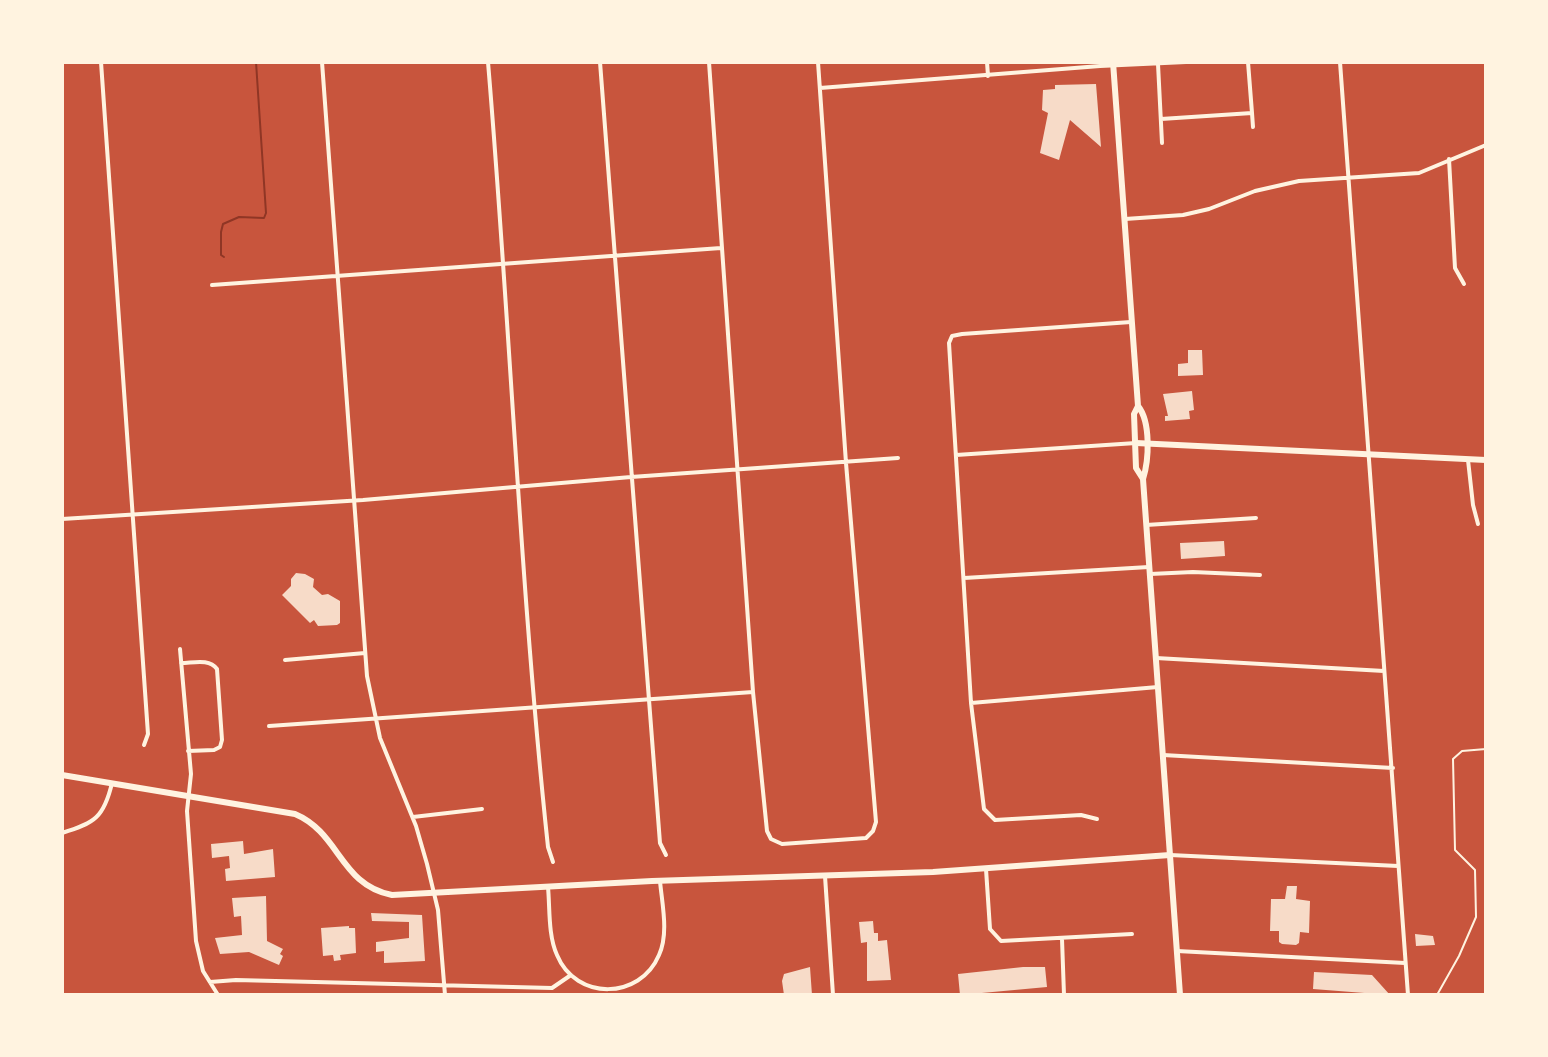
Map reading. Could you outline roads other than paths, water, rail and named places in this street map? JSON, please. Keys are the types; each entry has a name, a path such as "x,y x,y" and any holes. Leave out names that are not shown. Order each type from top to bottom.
{"street":[{"path":"101,62 148,734 144,745"},
{"path":"322,62 365,653 375,719 388,760 413,817 438,910 445,995"},
{"path":"488,62 505,262 532,706 548,847 553,862"},
{"path":"600,62 647,698 660,843 666,855"},
{"path":"709,62 753,692 767,831 771,839 782,844 866,838 876,822 846,463 818,62"},
{"path":"987,62 988,76"},
{"path":"820,88 1114,64 1186,62"},
{"path":"1248,62 1253,127"},
{"path":"1340,62 1408,995"},
{"path":"1114,64 1138,406 1134,414 1136,468 1143,479"},
{"path":"1158,64 1162,143"},
{"path":"1161,119 1252,113"},
{"path":"1125,219 1187,214 1255,191 1299,181 1419,173 1486,145"},
{"path":"1449,159 1455,268 1464,284"},
{"path":"212,285 721,248"},
{"path":"1097,819 1081,815 995,820 984,809 971,703 949,350 952,336 1132,322"},
{"path":"1138,406 1145,415 1147,467 1143,479 1180,995"},
{"path":"956,455 1146,443 1486,460"},
{"path":"62,519 898,458"},
{"path":"1468,460 1478,524"},
{"path":"1146,525 1256,518"},
{"path":"964,578 1150,570 1260,575"},
{"path":"180,649 191,774 188,842 196,941 201,968 218,995"},
{"path":"285,660 365,653"},
{"path":"1156,658 1384,671"},
{"path":"181,663 207,662 213,663 217,669 220,747 188,751"},
{"path":"971,703 1158,687"},
{"path":"269,726 753,692"},
{"path":"1163,755 1393,768"},
{"path":"62,775 295,814 320,830 348,870 369,888 392,895 986,869 1170,855 1398,866"},
{"path":"62,833 99,817 112,783"},
{"path":"413,817 482,809"},
{"path":"986,869 990,929 996,939 1006,942 1132,934"},
{"path":"825,876 833,995"},
{"path":"548,887 554,949 560,962 571,975 594,988 613,993 640,980 659,956 664,937 660,881"},
{"path":"1062,939 1064,995"},
{"path":"1177,951 1405,963"},
{"path":"210,982 552,988 571,975"}],"waterway":[{"path":"224,257 221,255 223,224 239,217 264,218 266,213 256,62"}]}
